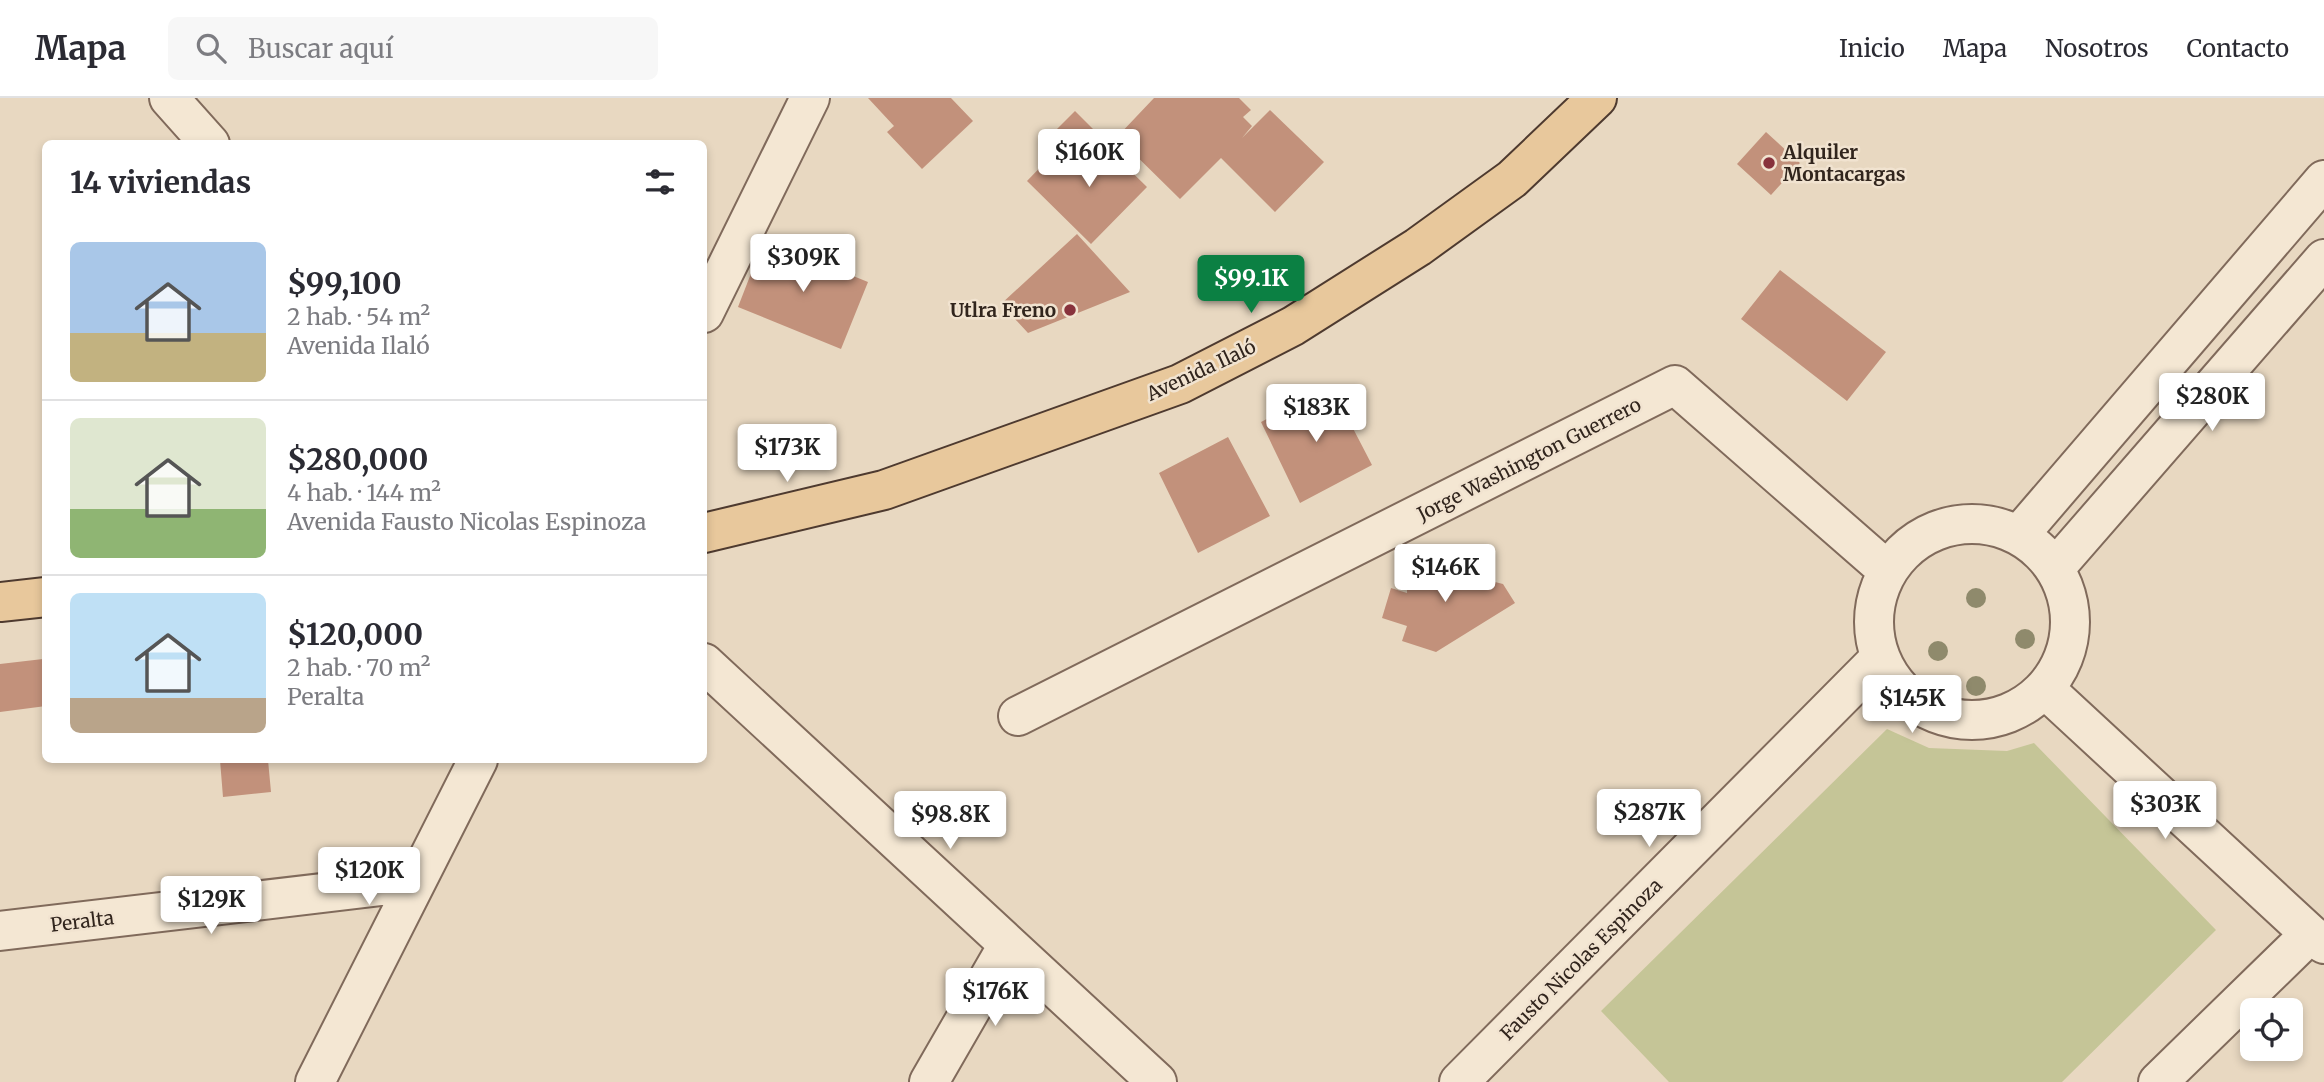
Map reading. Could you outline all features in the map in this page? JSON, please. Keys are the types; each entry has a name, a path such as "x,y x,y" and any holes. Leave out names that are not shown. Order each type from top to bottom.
{"main road":[{"name":"Avenida Ilaló","path":"707,532 884,490 1180,384 1293,326 1418,247 1512,179 1597,98"},
{"path":"0,601 42,597"}],"street":[{"path":"169,98 207,140"},
{"path":"707,307 810,98"},
{"path":"2019,535 2324,180"},
{"path":"2055,568 2324,259"},
{"name":"Jorge Washington Guerrero","path":"1018,716 1675,386 1888,571"},
{"path":"1984,524 2019,535 2055,568 2067,598 2070,630 2062,661 2045,689 2022,706 1996,718 1968,721 1940,716 1915,703 1894,683 1880,658 1874,637 1874,614 1878,592 1888,571 1913,543 1946,527 1984,524"},
{"name":"Fausto Nicolas Espinoza","path":"1459,1082 1880,658"},
{"path":"707,666 1157,1082"},
{"path":"2045,689 2317,939 2158,1082"},
{"path":"315,1082 476,763"},
{"name":"Peralta","path":"0,931 415,882"},
{"path":"929,1082 1008,945"}],"green space":[{"path":"1887,729 1929,748 2007,751 2034,743 2216,930 2062,1082 1669,1082 1601,1011"}],"building":[{"path":"868,98 951,98 973,121 922,169 887,132 894,126"},
{"path":"1154,98 1239,98 1251,110 1243,117 1252,126 1242,138 1270,110 1324,162 1275,212 1221,158 1180,199 1117,137"},
{"path":"1075,111 1095,131 1065,161 1045,141"},
{"name":"Alquiler Montacargas","path":"1766,132 1800,163 1771,195 1737,164"},
{"path":"1098,139 1147,187 1091,244 1027,181 1053,154 1068,169"},
{"path":"1077,234 1130,292 1028,333 1001,304"},
{"path":"764,240 868,282 841,349 738,307"},
{"path":"1780,270 1886,352 1847,401 1741,319"},
{"path":"1331,386 1372,465 1300,503 1261,422"},
{"path":"1228,437 1270,516 1198,553 1159,473"},
{"path":"1453,551 1465,576 1475,570 1479,578 1503,584 1515,603 1436,652 1402,641 1407,626 1382,618 1391,588 1407,593 1407,583 1425,573 1422,566"},
{"path":"42,659 42,707 0,712 0,664"},
{"path":"220,763 268,763 271,792 223,797"}],"place":[{"name":"Alquiler Montacargas","path":"1769,163"},
{"name":"Utlra Freno","path":"1070,310"}]}
